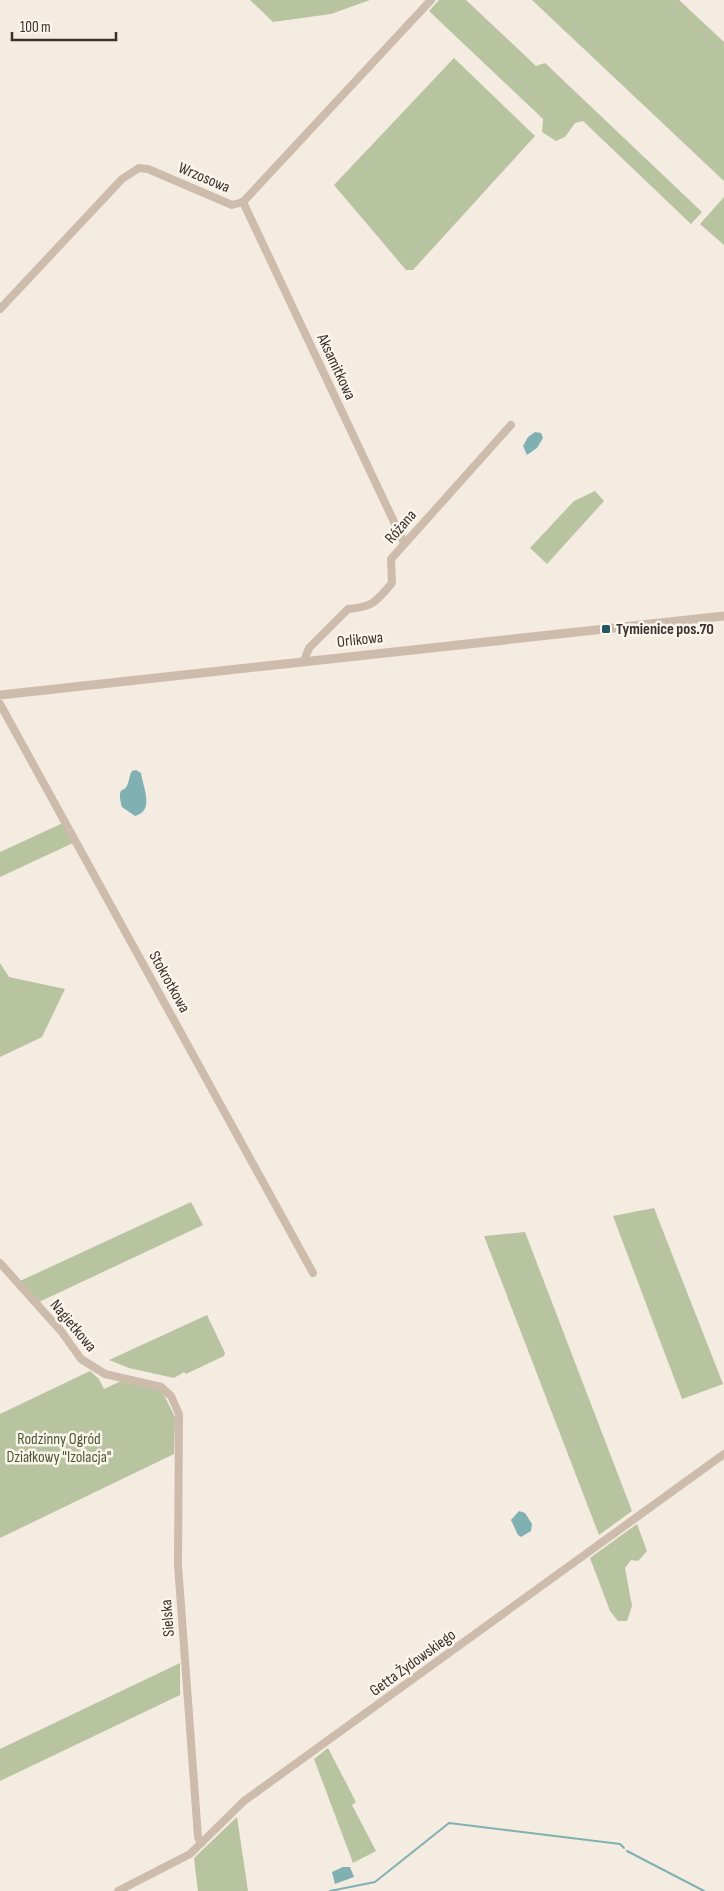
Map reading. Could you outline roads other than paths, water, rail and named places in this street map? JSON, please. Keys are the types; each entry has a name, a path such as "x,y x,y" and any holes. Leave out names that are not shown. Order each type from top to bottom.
{"street":[{"name":"Wrzosowa","path":"0,309 122,179 140,168 148,169 232,205 243,202 431,0"},
{"name":"Aksamitkowa","path":"243,202 404,543"},
{"name":"Różana","path":"304,661 309,648 348,609 367,608 376,602 392,583 391,559 511,425"},
{"name":"Orlikowa","path":"0,695 724,616"},
{"name":"Stokrotkowa","path":"0,704 313,1273"},
{"name":"Nagietkowa","path":"0,1263 61,1331 81,1359 105,1374 162,1387 168,1392"},
{"name":"Sielska","path":"168,1392 179,1414 178,1565 198,1837 201,1843"},
{"name":"Getta Żydowskiego","path":"118,1891 190,1854 244,1801 724,1454"}],"water":[{"path":"535,432 541,433 543,438 537,448 527,455 523,446 528,437"},
{"path":"136,770 141,773 146,804 145,809 135,816 122,807 120,792 127,786 132,771"},
{"path":"519,1511 525,1513 532,1524 531,1531 521,1537 518,1535 511,1520"},
{"path":"343,1867 350,1867 354,1877 335,1884 332,1872"}],"waterway":[{"path":"330,1891 375,1882 449,1823 620,1844 624,1848"},
{"path":"627,1851 704,1891"}],"place":[{"name":"Tymienice pos.70","path":"606,629"}],"park label":[{"name":"Rodzinny Ogród Działkowy \"Izolacja\"","path":"59,1448"}]}
